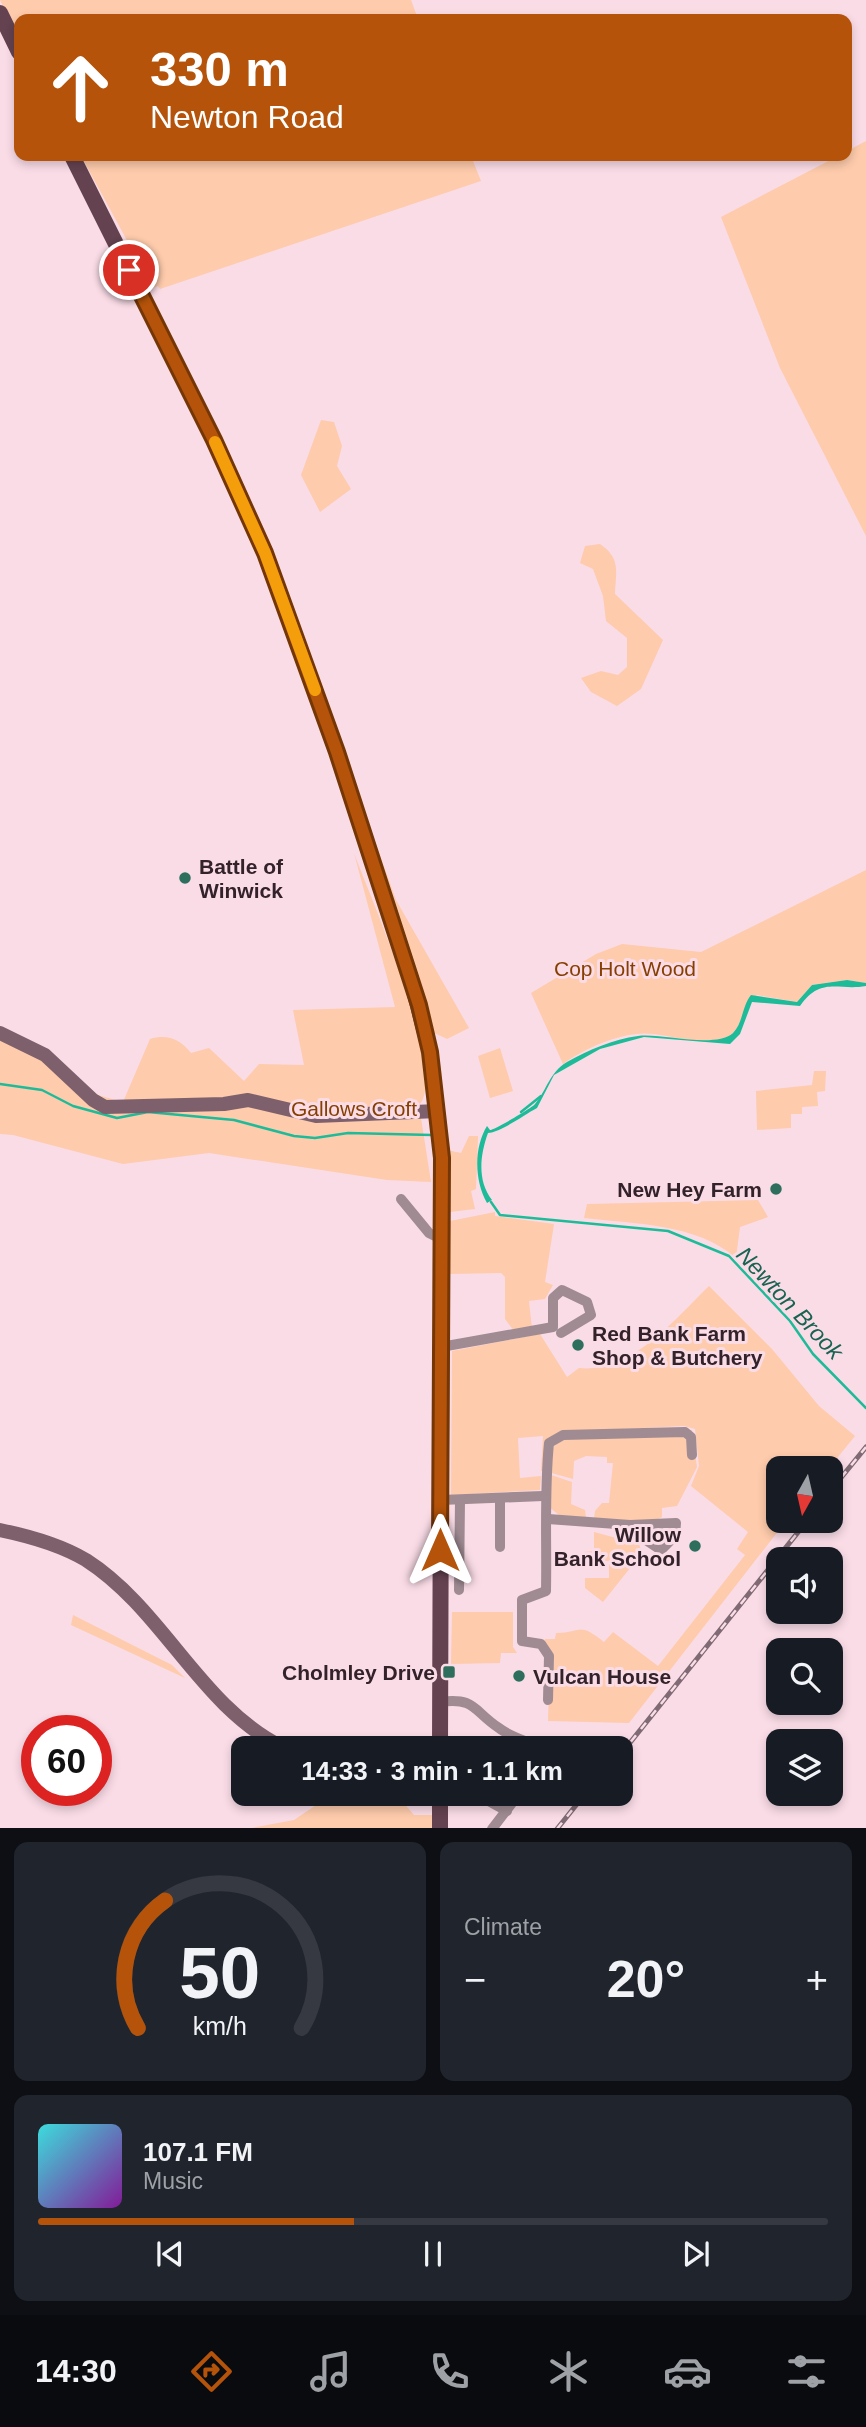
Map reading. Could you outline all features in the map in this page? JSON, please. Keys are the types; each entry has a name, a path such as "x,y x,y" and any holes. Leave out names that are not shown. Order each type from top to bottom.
{"main road":[{"path":"0,13 14,42"},
{"path":"74,161 214,440 265,553 337,752 411,979 430,1052 442,1158 440,1736"},
{"path":"440,1806 440,1828"}],"street":[{"path":"0,1032 45,1055 93,1100 105,1107 224,1104 240,1100 316,1116 438,1111"},
{"path":"401,1199 429,1233 441,1239"},
{"path":"441,1347 553,1327 553,1298 562,1290 587,1301 591,1315 561,1333"},
{"path":"548,1700 550,1656 541,1644 522,1641 522,1600 547,1591 548,1519 543,1496 549,1443 563,1435 685,1432 691,1437 692,1455"},
{"path":"441,1500 543,1496"},
{"path":"500,1499 500,1547"},
{"path":"459,1590 460,1500"},
{"path":"548,1519 630,1525"},
{"path":"0,1530 29,1536 86,1560 132,1598 212,1693 266,1736"},
{"path":"440,1702 462,1699 477,1707 498,1728 515,1736"},
{"path":"498,1806 507,1811"},
{"path":"493,1828 511,1806"}],"green space":[{"path":"0,0 411,0 416,14 14,14 14,29"},
{"path":"866,141 866,536 780,368 721,217 828,161 852,161 852,148"},
{"path":"84,161 473,161 481,181 160,289 158,286 153,288"},
{"path":"321,420 334,422 342,446 337,466 351,489 320,512 301,475"},
{"path":"600,544 607,549 616,566 615,594 663,640 641,689 617,706 591,692 581,678 601,671 618,675 627,667 627,638 606,621 603,596 593,569 580,563 585,546"},
{"path":"377,847 396,900 469,1028 447,1039 430,1031 374,848"},
{"name":"Gallows Croft","path":"354,853 416,1023 424,1059 425,1087 419,1105 431,1182 387,1180 209,1153 123,1164 13,1135 0,1134 0,1038 58,1067 80,1090 123,1102 150,1039 173,1039 191,1053 209,1048 244,1081 259,1064 304,1065 293,1010 395,1007"},
{"name":"Cop Holt Wood","path":"866,870 866,983 847,980 812,985 797,1002 757,995 747,1006 738,1026 722,1039 688,1040 642,1033 594,1046 563,1064 531,993 596,954 622,944 701,952"},
{"path":"500,1048 513,1091 490,1098 478,1056"},
{"path":"814,1071 826,1071 825,1091 817,1092 818,1106 802,1107 802,1114 791,1114 791,1128 757,1130 756,1091 812,1085"},
{"path":"469,1136 478,1136 476,1189 471,1191 475,1209 450,1212 447,1150 461,1153"},
{"path":"758,1200 768,1217 740,1227 736,1258 720,1246 684,1232 644,1224 584,1218 587,1204"},
{"path":"495,1212 495,1216 554,1224 545,1282 553,1285 545,1299 529,1301 532,1329 514,1331 505,1319 505,1277 501,1273 450,1274 450,1221"},
{"path":"709,1286 772,1349 819,1406 855,1436 839,1456 766,1456 766,1533 777,1533 629,1723 548,1721 550,1654 543,1653 545,1639 555,1639 556,1633 584,1630 604,1642 613,1632 658,1666 745,1555 737,1549 748,1532 691,1486 699,1466 695,1429 684,1426 559,1432 549,1438 544,1471 541,1471 543,1436 518,1438 520,1478 541,1476 540,1490 451,1495 452,1351 540,1334 567,1377 579,1368 598,1368 616,1362 651,1342"},
{"path":"641,1430 692,1430 697,1467 677,1506 662,1508 662,1517 656,1520 596,1522 595,1511 602,1503 609,1503 613,1463 607,1463 607,1457 586,1456 574,1461 573,1479 548,1472 553,1448 565,1439 580,1435"},
{"path":"548,1474 572,1482 571,1504 585,1510 586,1518 559,1515 549,1507"},
{"path":"594,1532 639,1544 642,1553 603,1602 585,1588 585,1578 609,1578 609,1561 587,1561 583,1556 583,1552 594,1551"},
{"path":"452,1612 513,1612 513,1647 517,1653 501,1653 500,1663 451,1664"},
{"path":"73,1615 172,1665 185,1678 71,1625"},
{"path":"315,1806 406,1806 414,1815 432,1815 432,1828 251,1828 294,1820"}],"shaded area":[{"path":"847,980 866,983 866,986 823,988 815,991 800,1006 752,1002 740,1034 730,1044 644,1037 600,1049 554,1075 537,1108 488,1133 481,1168 484,1185 492,1200 487,1203 477,1164 480,1144 487,1126 490,1130 493,1129 535,1104 556,1071 567,1062 601,1046 638,1036 701,1040 725,1038 736,1029 751,995 797,1002 812,985"}],"waterway":[{"name":"Newton Brook","path":"0,1084 42,1090 73,1106 117,1118 148,1112 234,1120 294,1136 315,1138 348,1133 432,1135"},
{"name":"Newton Brook","path":"521,1112 541,1096"},
{"name":"Newton Brook","path":"491,1202 500,1215 668,1231 729,1256 790,1321 813,1354 866,1408"}],"railway":[{"path":"844,1474 866,1447"},
{"path":"633,1739 797,1533"},
{"path":"558,1828 575,1806"}],"slow traffic":[{"path":"215,442 265,553 315,690"}],"place":[{"name":"Battle of Winwick","path":"185,878"},
{"name":"New Hey Farm","path":"776,1189"},
{"name":"Red Bank Farm Shop & Butchery","path":"578,1345"},
{"name":"Willow Bank School","path":"695,1546"},
{"name":"Cholmley Drive","path":"449,1672"},
{"name":"Vulcan House","path":"519,1676"}],"route":[{"path":"129,270 214,440 265,553 337,752 419,1005 430,1052 442,1158 440,1550"}]}
